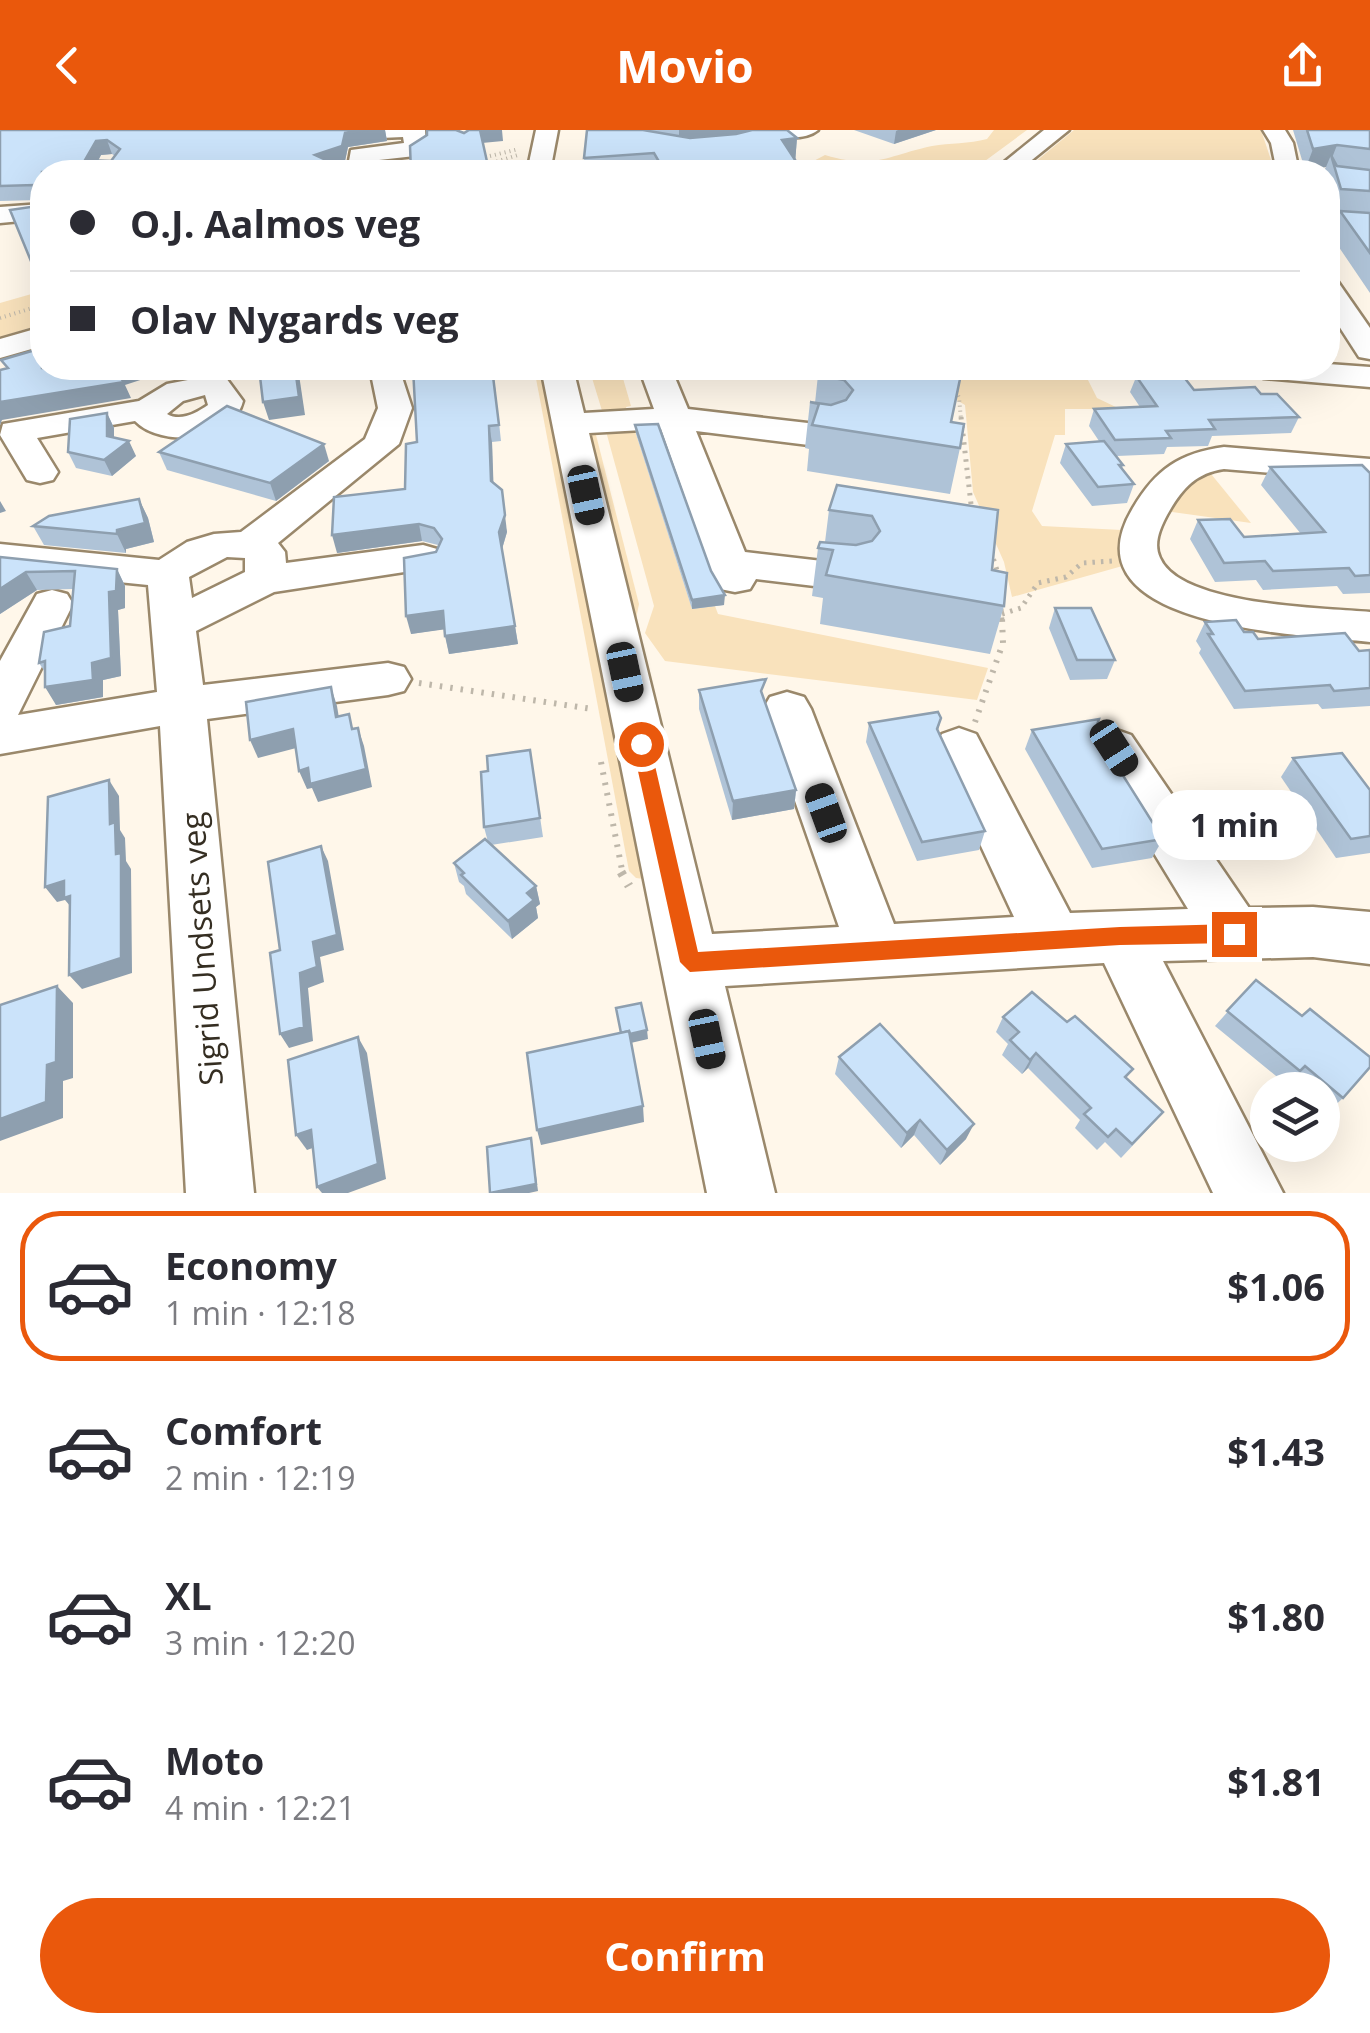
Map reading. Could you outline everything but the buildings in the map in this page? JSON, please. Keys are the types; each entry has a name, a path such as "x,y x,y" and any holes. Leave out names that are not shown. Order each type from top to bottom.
{"street":[{"path":"336,133 414,130 415,149 359,156"},
{"path":"541,160 547,130"},
{"path":"1019,160 1058,130"},
{"path":"1274,130 1286,160"},
{"path":"755,146 792,131"},
{"path":"2,218 30,214"},
{"path":"1340,223 1370,225"},
{"path":"1340,307 1355,331"},
{"path":"0,350 30,340"},
{"path":"1340,374 1370,377"},
{"path":"40,472 15,431 148,409 150,418 158,425 203,423 224,408 226,401 218,380"},
{"path":"0,557 172,598 256,562 381,444 395,408 389,380"},
{"path":"560,380 741,1193"},
{"path":"659,380 732,571 848,577"},
{"path":"570,424 673,418 825,436"},
{"path":"1370,470 1224,458 1186,466 1172,475 1140,528 1138,559 1171,590 1209,607 1370,627"},
{"path":"172,598 201,550 256,562 424,558"},
{"name":"Sigrid Undsets veg","path":"172,598 220,1193"},
{"path":"0,705 52,604"},
{"path":"0,736 182,704 388,678"},
{"path":"788,710 876,951"},
{"path":"959,747 1054,940"},
{"path":"1114,748 1234,934"},
{"path":"690,962 1120,936 1313,932 1370,938"},
{"path":"1120,936 1250,1193"}],"path":[{"path":"490,156 524,150 499,160"},
{"path":"0,318 30,309"},
{"path":"952,380 959,398 972,514 980,530"},
{"path":"989,548 998,564 999,581"},
{"path":"1002,614 1021,608 1038,583 1066,577 1082,563 1138,559"},
{"path":"959,747 973,728 1004,643 1000,597"},
{"path":"388,678 592,709"}],"shaded area":[{"path":"994,130 1027,130 986,160 880,160 932,146 987,139"},
{"path":"1074,130 1261,130 1271,160 1038,160"},
{"path":"825,155 850,160 816,160"},
{"path":"30,294 30,328 0,337 0,303"},
{"path":"536,380 545,380 644,879 629,871"},
{"path":"593,380 623,380 631,406 626,407 627,411 603,414"},
{"path":"828,380 1088,380 1097,398 1120,409 1065,409 1065,435 1055,435 1032,511 1042,526 1122,530 1126,565 1012,597 1004,562 973,492 965,405 950,396"},
{"path":"634,428 692,609 715,606 718,614 988,668 977,700 665,661 645,633 654,606 607,435 607,430"},
{"path":"583,431 595,431 639,604 635,624"},
{"path":"1207,469 1251,523 1165,511 1174,496"}],"route":[{"path":"641,744 690,962 1120,936 1234,934"}]}
